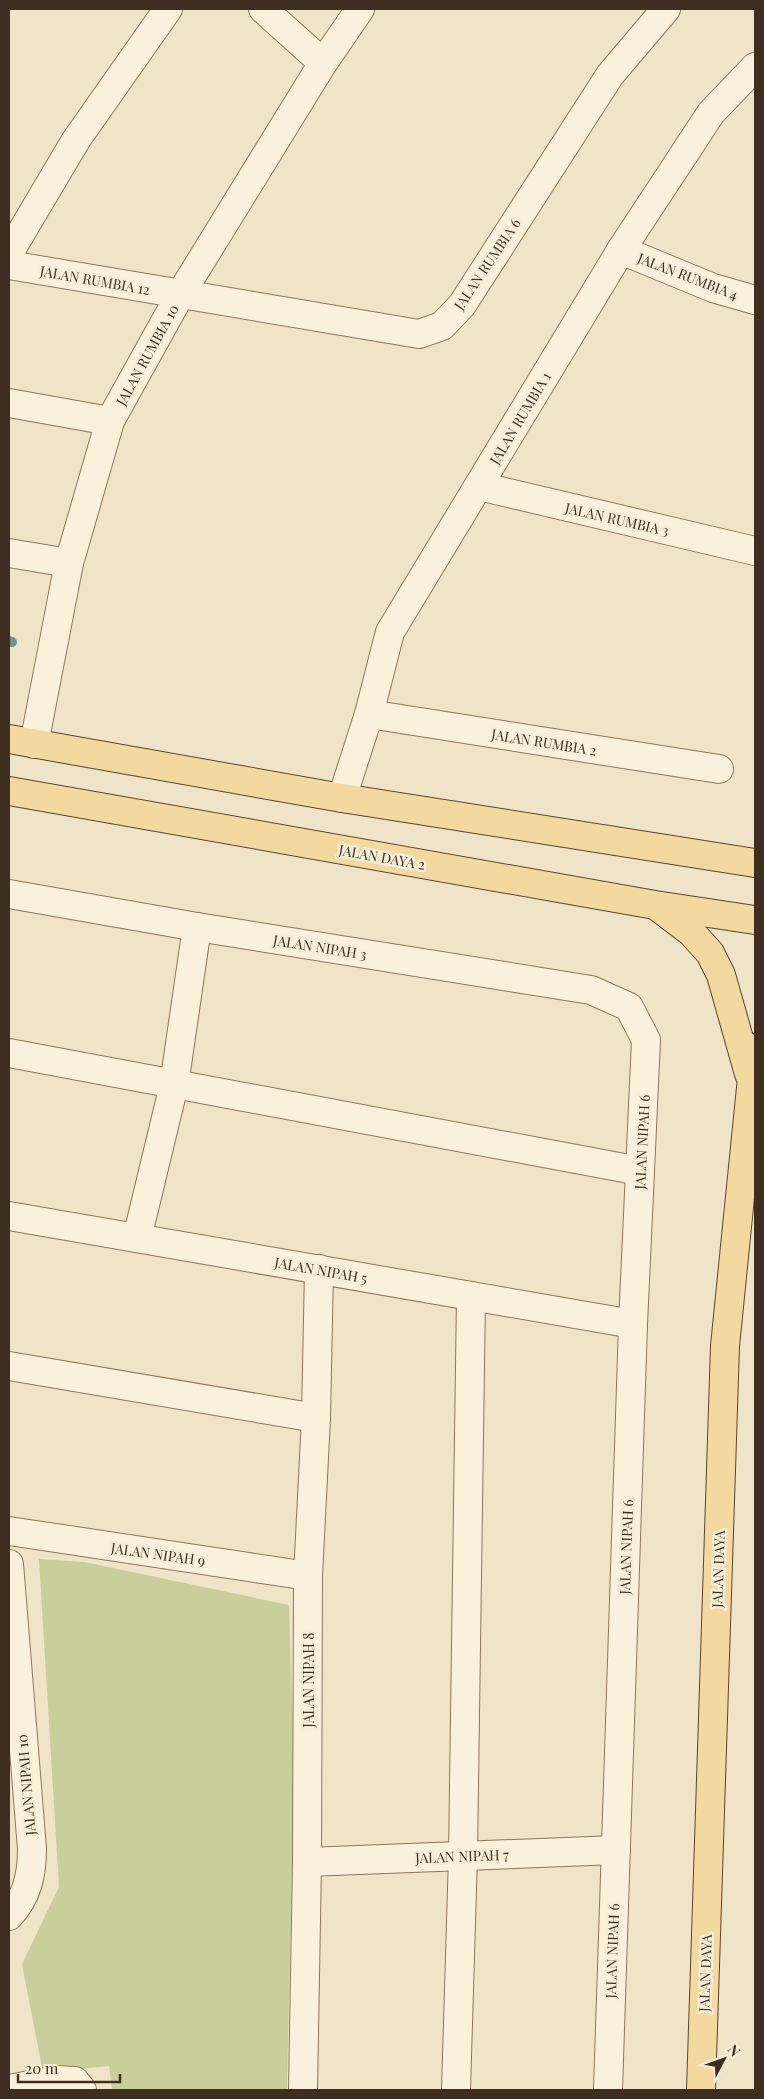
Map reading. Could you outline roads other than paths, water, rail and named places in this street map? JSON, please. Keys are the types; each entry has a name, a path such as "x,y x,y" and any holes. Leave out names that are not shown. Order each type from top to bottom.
{"main road":[{"path":"21,742 342,798 755,863"},
{"name":"JALAN DAYA 2","path":"9,791 655,905 755,920"},
{"path":"655,905 691,932 710,953 721,975 751,1080"},
{"name":"JALAN DAYA","path":"701,2090 725,1346 755,1048"}],"street":[{"path":"9,253 76,140 168,9"},
{"path":"262,9 323,63"},
{"name":"JALAN RUMBIA 10","path":"21,742 69,563 110,421 180,295 323,63 360,9"},
{"name":"JALAN RUMBIA 6","path":"180,295 419,334 442,326 462,305 610,75 666,9"},
{"name":"JALAN RUMBIA 1","path":"342,798 369,714 390,632 621,250 711,113 755,67"},
{"name":"JALAN RUMBIA 4","path":"621,250 713,288 755,300"},
{"name":"JALAN RUMBIA 12","path":"9,266 180,295"},
{"path":"9,402 110,421"},
{"name":"JALAN RUMBIA 3","path":"479,486 755,551"},
{"path":"9,553 69,563"},
{"name":"JALAN RUMBIA 2","path":"369,714 719,769"},
{"name":"JALAN NIPAH 3","path":"9,894 197,927 590,990 629,1007"},
{"path":"137,1238 174,1085 197,927"},
{"name":"JALAN NIPAH 6","path":"608,2090 634,1324 646,1040 629,1007"},
{"path":"9,1053 640,1171"},
{"name":"JALAN NIPAH 5","path":"9,1216 634,1324"},
{"name":"JALAN NIPAH 8","path":"303,2090 307,1862 308,1576 316,1418 319,1269"},
{"path":"456,2090 463,1856 471,1296"},
{"path":"9,1366 316,1418"},
{"name":"JALAN NIPAH 9","path":"9,1531 308,1576"},
{"name":"JALAN NIPAH 10","path":"9,1564 32,1849 32,1867 27,1887 18,1906 9,1916"},
{"name":"JALAN NIPAH 7","path":"307,1862 616,1850"},
{"path":"9,2089 56,2080 74,2081 82,2090"}]}
